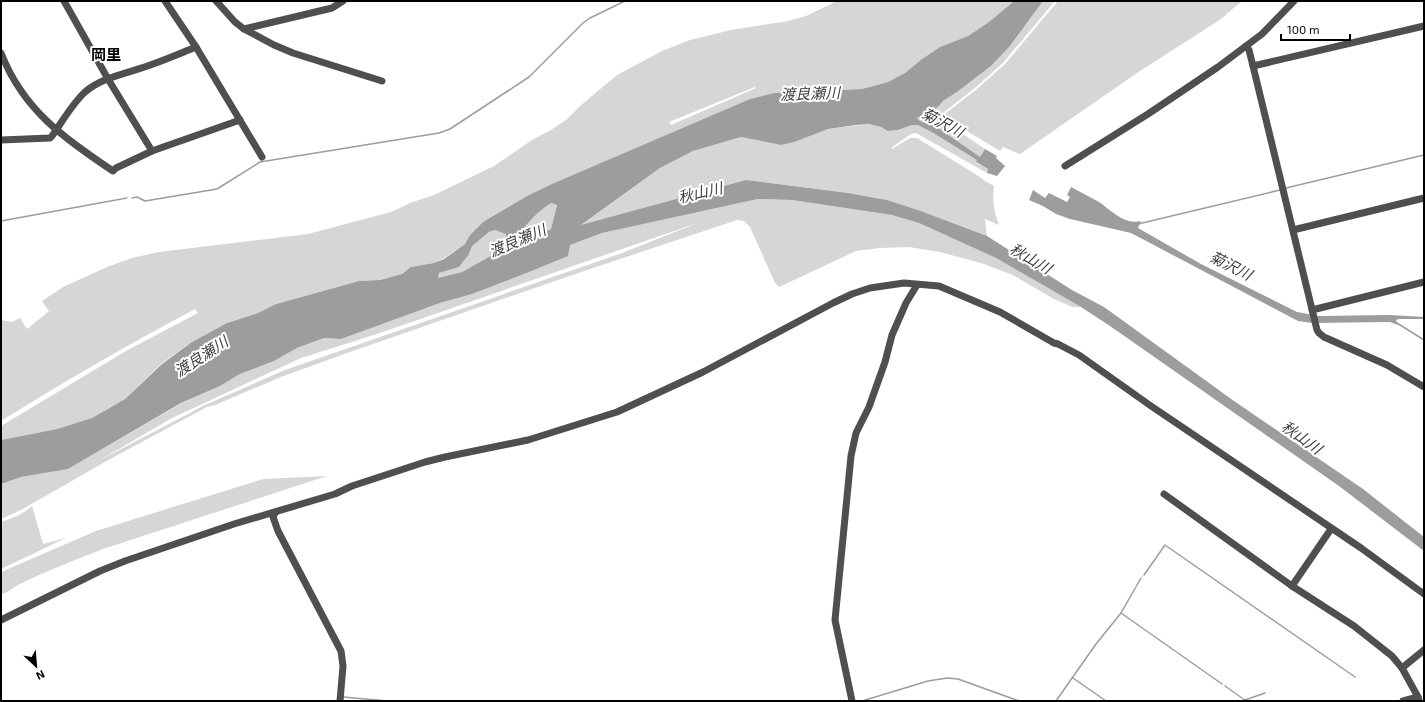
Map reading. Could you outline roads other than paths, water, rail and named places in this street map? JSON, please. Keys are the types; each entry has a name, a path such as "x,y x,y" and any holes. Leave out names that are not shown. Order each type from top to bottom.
{"street":[{"path":"64,1 108,79 152,151"},
{"path":"165,1 196,47 262,158"},
{"path":"216,1 225,12 244,29 274,45 293,53 382,81"},
{"path":"244,29 332,8 343,1"},
{"path":"1066,166 1177,96 1218,67 1262,34 1294,1"},
{"path":"1254,66 1424,26"},
{"path":"1246,46 1249,50 1254,66 1312,312 1319,333 1324,337 1387,365 1424,387"},
{"path":"1,140 50,138 82,96 94,86 108,79 153,65 196,47"},
{"path":"1,53 21,94 56,131 113,171 116,168 152,151 240,120"},
{"path":"1293,230 1424,198"},
{"path":"1312,312 1424,282"},
{"path":"1,620 125,561 234,524 275,513 425,462 528,440 617,412 702,372 816,311 852,294 870,288 892,284 939,286 1000,312 1054,343 1071,350 1331,529 1361,548 1424,594"},
{"path":"852,701 835,620 851,456 856,433 869,407 885,362 892,335 906,303 917,285"},
{"path":"1164,494 1292,586 1354,626 1392,656 1402,668 1418,699 1403,701"},
{"path":"275,513 273,517 278,530 341,651 343,666 340,701"},
{"path":"1292,586 1331,529"},
{"path":"1402,668 1424,650"}],"water":[{"name":"渡良瀬川","path":"1014,1 1043,1 1010,46 991,66 943,101 938,107 917,118 920,121 937,127 980,157 985,149 997,156 996,158 1005,166 997,176 987,173 988,169 976,162 977,160 918,125 888,131 881,127 869,124 828,129 794,142 781,145 741,137 693,151 660,168 581,225 746,180 848,193 887,200 987,236 1072,290 1104,307 1234,401 1363,489 1424,537 1424,551 1339,486 1110,326 1081,307 996,258 919,223 892,215 792,200 758,199 602,233 570,245 568,256 472,294 440,303 341,339 324,338 297,348 274,361 240,374 220,386 181,403 68,469 21,477 1,484 1,440 57,429 92,418 125,399 162,364 192,342 227,323 258,313 276,304 359,281 380,280 402,274 411,267 434,263 444,259 465,244 470,235 483,222 527,196 554,183 750,99 774,93 862,89 888,82 905,73 940,47 968,36 989,22","holes":["551,203 557,205 551,229 525,241 515,249 514,246 516,240 524,228 534,216","495,230 506,234 503,249 462,272 438,278 439,273 459,267 469,254 472,246 489,232"]},
{"path":"1071,187 1099,202 1124,219 1135,222 1141,221 1138,228 1201,264 1297,312 1319,316 1390,315 1424,317 1424,319 1399,319 1396,320 1398,325 1390,322 1312,323 1298,321 1131,233 1070,219 1056,214 1029,200 1033,190 1045,198 1049,193 1067,202 1070,197 1067,195"}],"waterway":[{"path":"132,198 137,197 145,201 217,189 260,162 439,133 450,129 529,77 583,23 625,1"},
{"path":"1286,188 1424,155"},
{"path":"1138,224 1280,190"},
{"path":"1,221 127,198"},
{"path":"1397,323 1424,340"},
{"path":"1144,575 1165,545 1355,677"},
{"path":"1056,701 1096,644 1121,613 1141,578"},
{"path":"1121,613 1222,684"},
{"path":"862,701 928,681 947,678 958,679 1019,701"},
{"path":"1073,678 1106,701"},
{"path":"1225,686 1242,698"},
{"path":"1243,699 1245,700 1265,693"},
{"path":"343,697 388,701"}],"district":[{"name":"岡里","path":"106,54"}],"water label":[{"name":"菊沢川","path":"943,122"},
{"name":"秋山川","path":"700,192"},
{"name":"秋山川","path":"1031,258"},
{"name":"菊沢川","path":"1231,265"},
{"name":"秋山川","path":"1302,437"}]}
